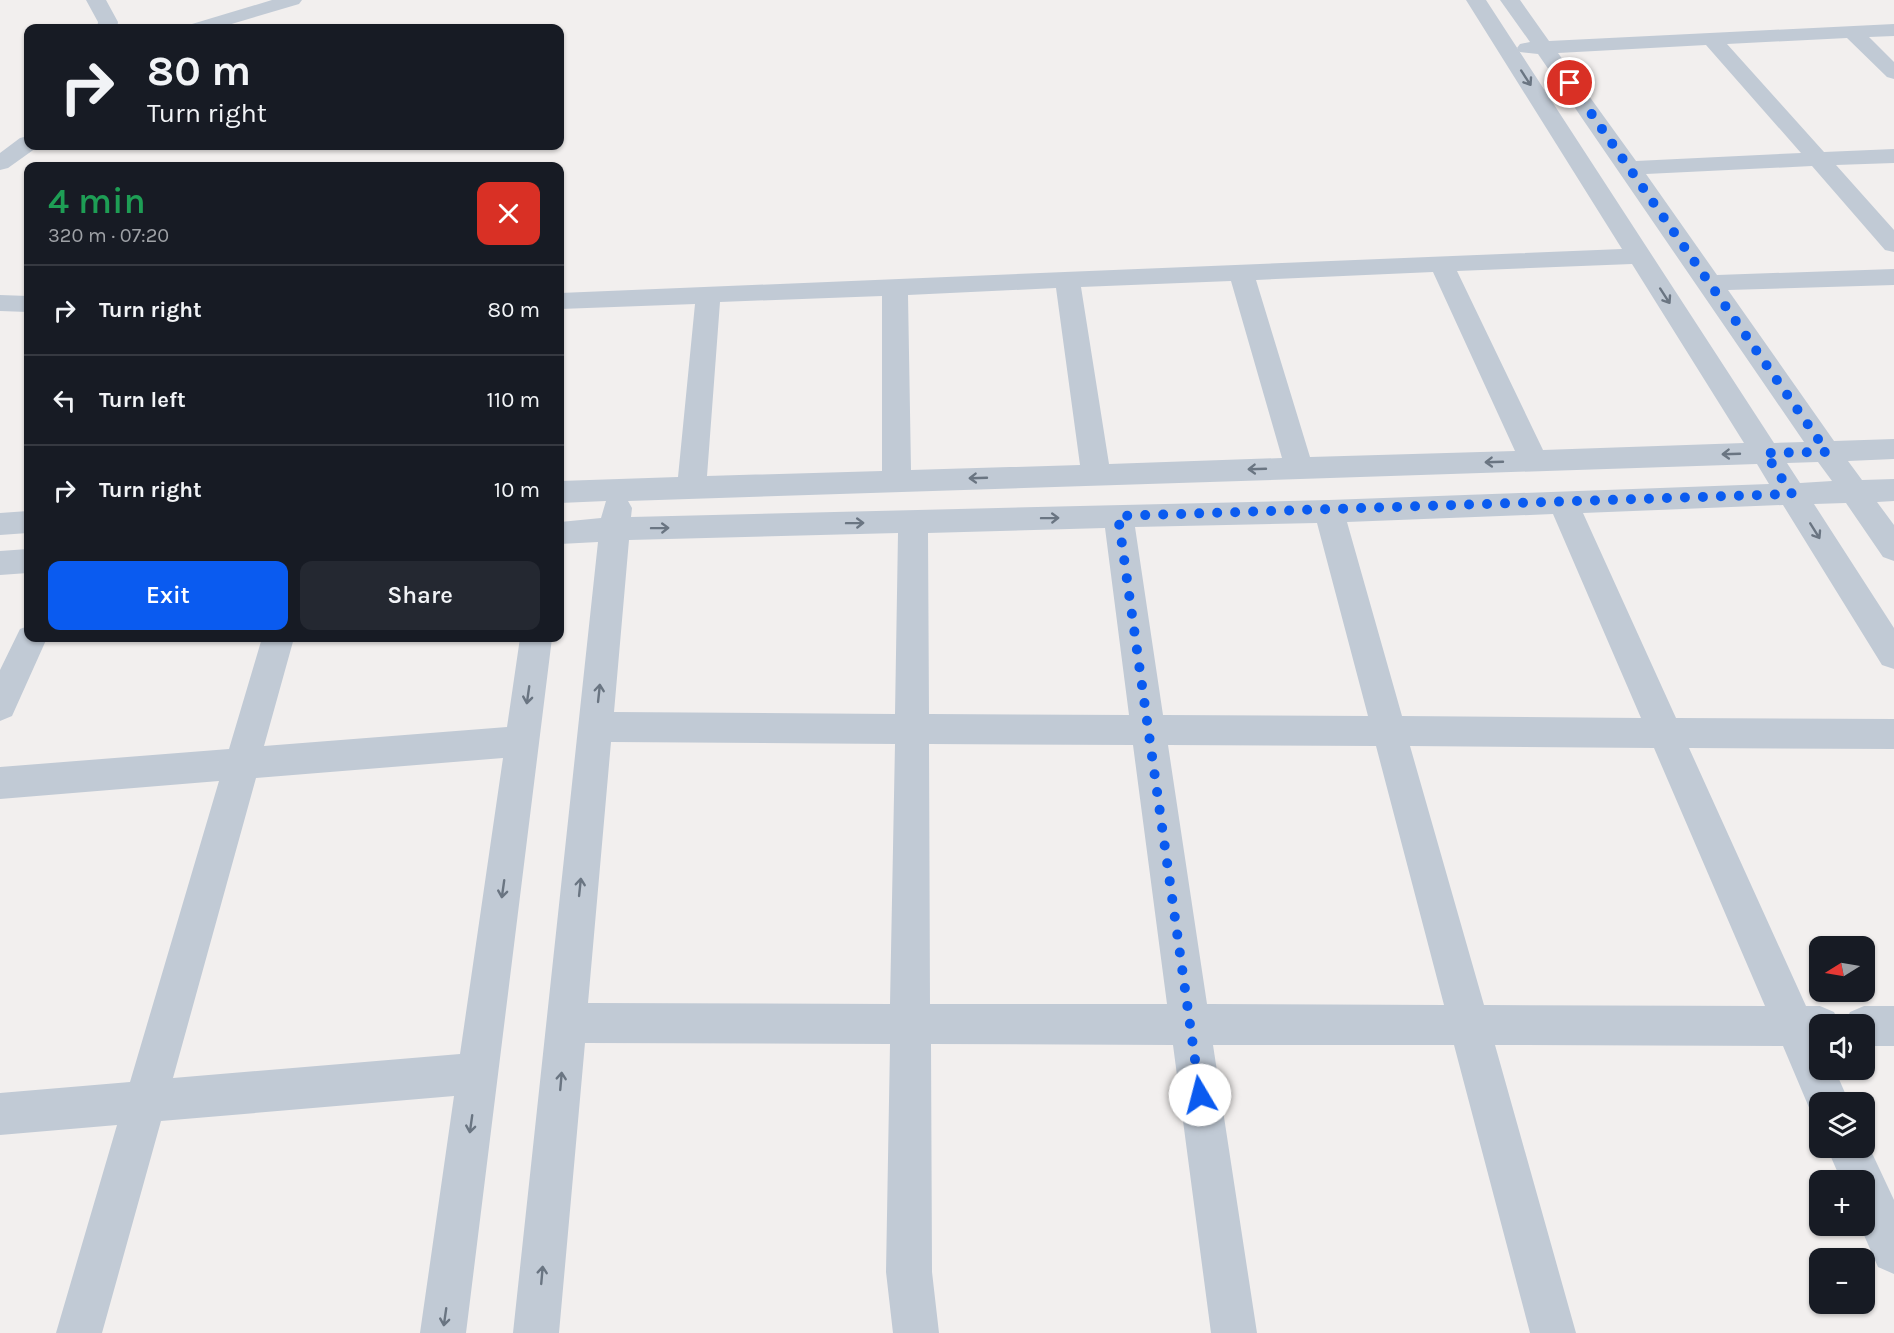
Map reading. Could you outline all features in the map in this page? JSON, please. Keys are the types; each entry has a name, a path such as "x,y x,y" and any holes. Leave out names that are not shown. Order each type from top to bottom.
{"street":[{"path":"96,0 108,24"},
{"path":"212,24 292,0"},
{"path":"1476,0 1894,655"},
{"path":"1510,0 1630,168 1894,549"},
{"path":"1507,49 1894,30"},
{"path":"1852,32 1894,73"},
{"path":"1711,39 1894,244"},
{"path":"0,163 24,146"},
{"path":"1630,168 1894,156"},
{"path":"564,301 1640,256"},
{"path":"1441,264 1534,460"},
{"path":"1241,272 1299,468"},
{"path":"1710,283 1894,278"},
{"path":"1067,280 1096,474"},
{"path":"895,287 897,480"},
{"path":"692,487 708,295"},
{"path":"0,303 24,304"},
{"path":"564,492 1894,449"},
{"path":"537,1333 619,489"},
{"path":"564,533 615,529 1329,511 1894,490"},
{"path":"1563,502 1665,733 1807,1026 1825,1092"},
{"path":"1329,511 1553,1333"},
{"path":"1118,516 1233,1333"},
{"path":"913,521 909,1272 916,1333"},
{"path":"0,524 24,522"},
{"path":"0,562 24,561"},
{"path":"0,706 29,642"},
{"path":"79,1333 277,642"},
{"path":"443,1333 535,642"},
{"path":"596,727 1894,734"},
{"path":"0,783 522,741"},
{"path":"566,1023 1807,1026"},
{"path":"1875,1026 1894,1026"},
{"path":"0,1114 478,1073"},
{"path":"1875,1207 1894,1251"}],"route":[{"path":"1200,1095 1118,516 1329,511 1792,494 1765,453 1827,452 1570,83"}]}
